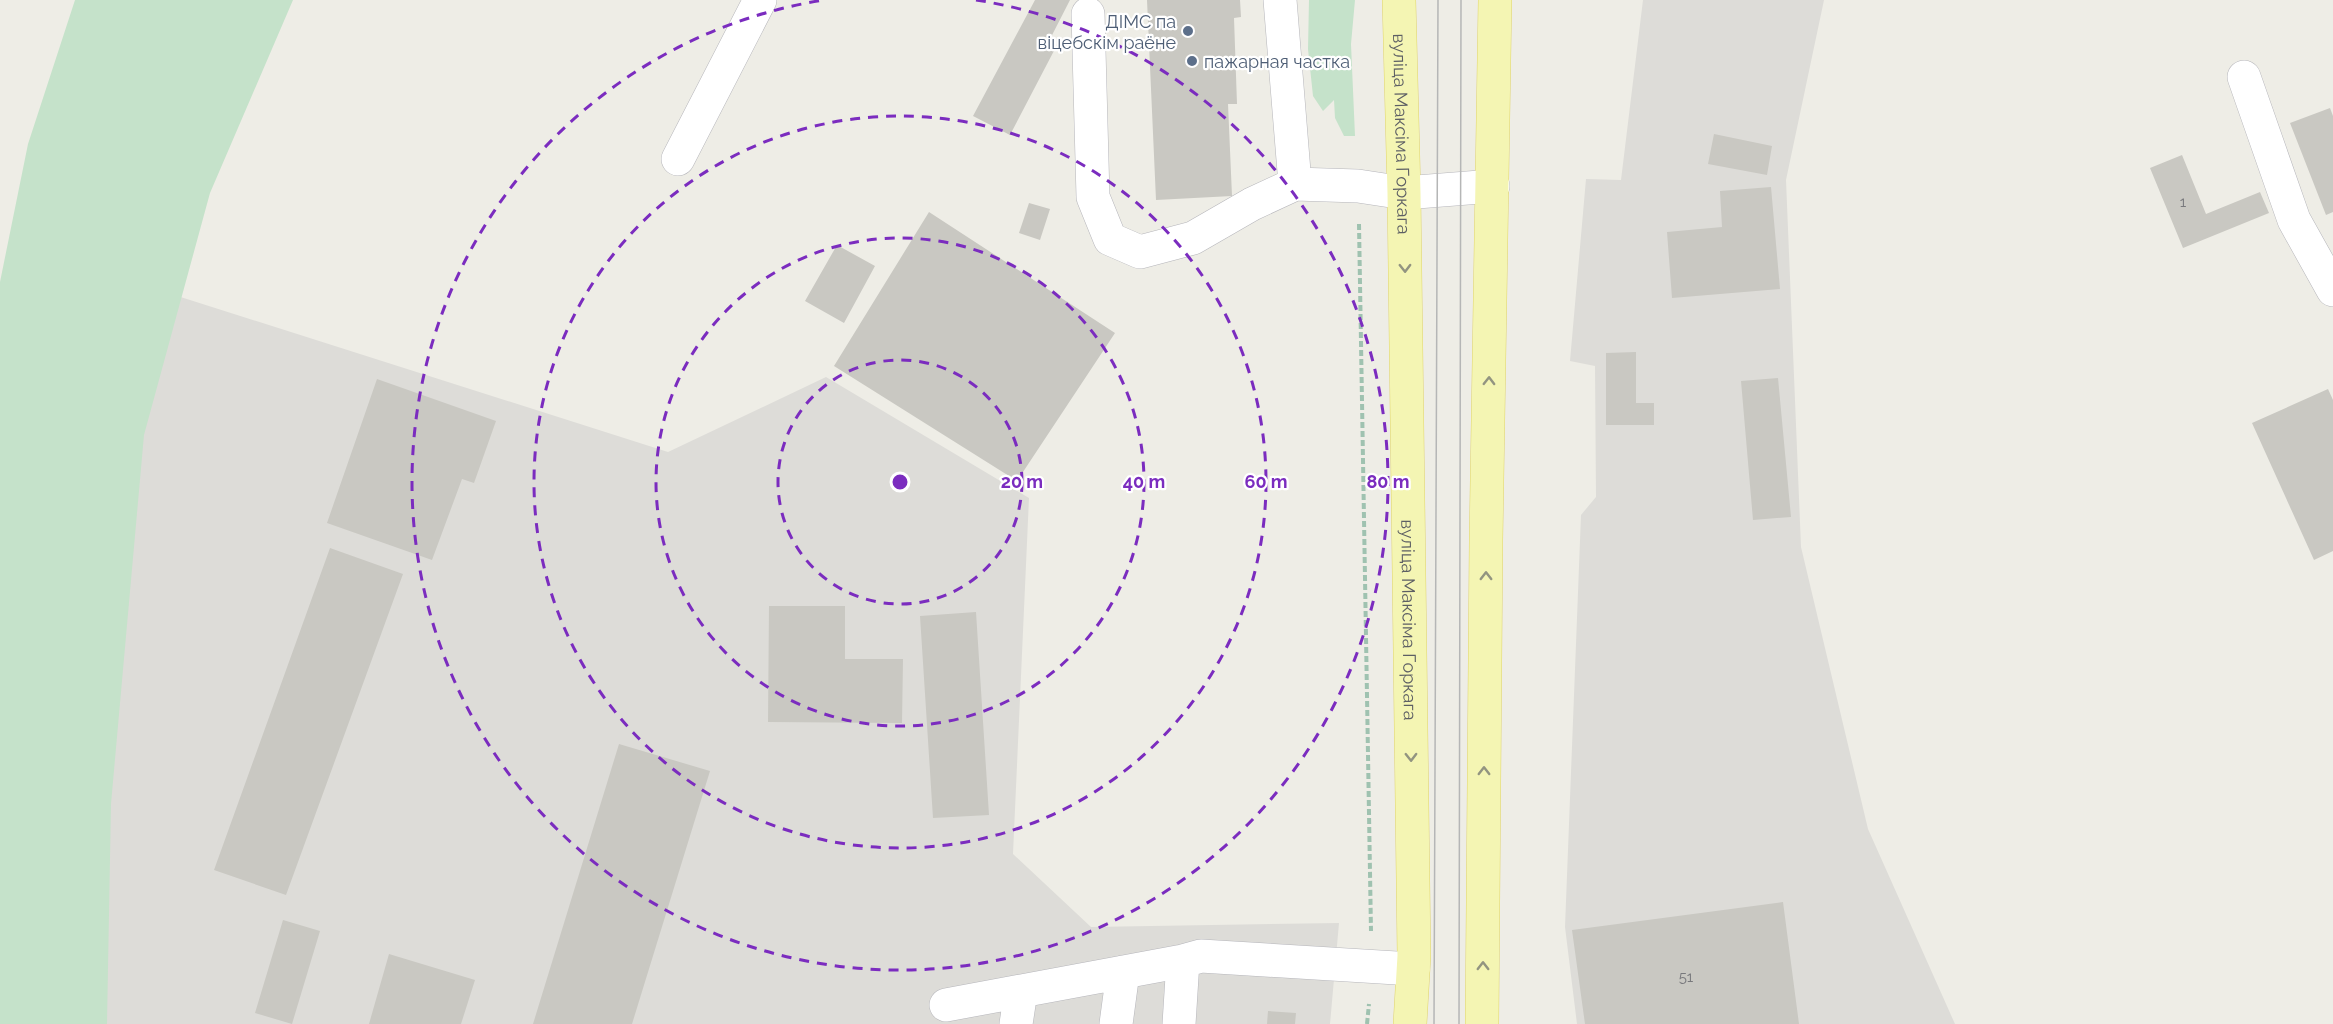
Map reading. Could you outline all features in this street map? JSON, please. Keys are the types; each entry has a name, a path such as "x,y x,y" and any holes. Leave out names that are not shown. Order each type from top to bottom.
{"main road":[{"name":"вуліца Максіма Горкага","path":"1399,0 1404,193 1413,969 1410,1024"},
{"path":"1482,1024 1486,541 1495,0"}],"street":[{"path":"678,159 760,0"},
{"path":"1280,0 1295,184"},
{"path":"1088,14 1093,197 1110,240 1140,252 1193,237 1252,204 1295,184 1358,186 1404,193 1493,186"},
{"path":"2244,77 2294,220 2333,290"},
{"path":"946,1005 1201,956 1413,969"},
{"path":"1179,1024 1183,961"},
{"path":"1116,1024 1123,972"},
{"path":"1016,1024 1021,991"}],"path":[{"path":"1358,186 1370,916 1373,966 1367,1024"}],"shaded area":[{"path":"1643,0 1824,0 1786,180 1801,547 1868,829 1955,1024 1577,1024 1565,927 1581,515 1596,497 1595,366 1570,361 1586,179 1621,180"},
{"path":"168,293 668,452 826,377 1029,498 1013,854 1091,927 1339,923 1330,1024 102,1024 105,802 139,441"}],"green space":[{"path":"75,0 293,0 210,193 144,435 111,804 107,1024 0,1024 0,282 28,144"},
{"path":"1309,0 1355,0 1351,44 1355,136 1344,136 1335,118 1334,100 1323,111 1313,96 1308,49"}],"building":[{"path":"1035,0 1070,0 1049,41 1057,45 1010,135 973,116"},
{"name":"пажарная частка","path":"1147,0 1240,0 1241,17 1234,18 1237,104 1228,104 1232,196 1156,200"},
{"path":"2330,108 2333,116 2333,212 2326,215 2290,123"},
{"path":"1714,134 1772,146 1767,175 1708,164"},
{"path":"2182,155 2206,214 2260,192 2269,213 2183,248 2150,168"},
{"path":"1771,187 1780,289 1672,298 1667,232 1722,227 1720,191"},
{"path":"1029,203 1050,209 1040,240 1019,233"},
{"path":"929,212 1115,333 1017,481 834,366"},
{"path":"837,245 875,266 844,323 805,301"},
{"path":"1636,352 1636,403 1654,403 1654,425 1606,425 1606,353"},
{"path":"1778,378 1791,517 1753,520 1741,381"},
{"path":"377,379 496,421 474,483 462,479 432,560 327,523"},
{"path":"2328,389 2333,400 2333,551 2314,560 2252,423"},
{"path":"330,548 403,574 286,895 214,870"},
{"path":"769,606 845,606 845,659 903,659 902,723 768,722"},
{"path":"976,612 989,815 933,818 920,616"},
{"path":"619,744 710,771 632,1024 533,1024"},
{"path":"1783,902 1799,1024 1585,1024 1572,930"},
{"path":"283,920 320,931 292,1024 255,1013"},
{"path":"389,954 475,980 461,1024 369,1024"},
{"path":"1268,1011 1296,1013 1295,1024 1267,1024"}],"tram line":[{"path":"1434,1024 1438,0"},
{"path":"1459,1024 1461,0"}],"place":[{"name":"ДІМС па віцебскім раёне","path":"1188,31"},
{"name":"пажарная частка","path":"1192,61"}]}
